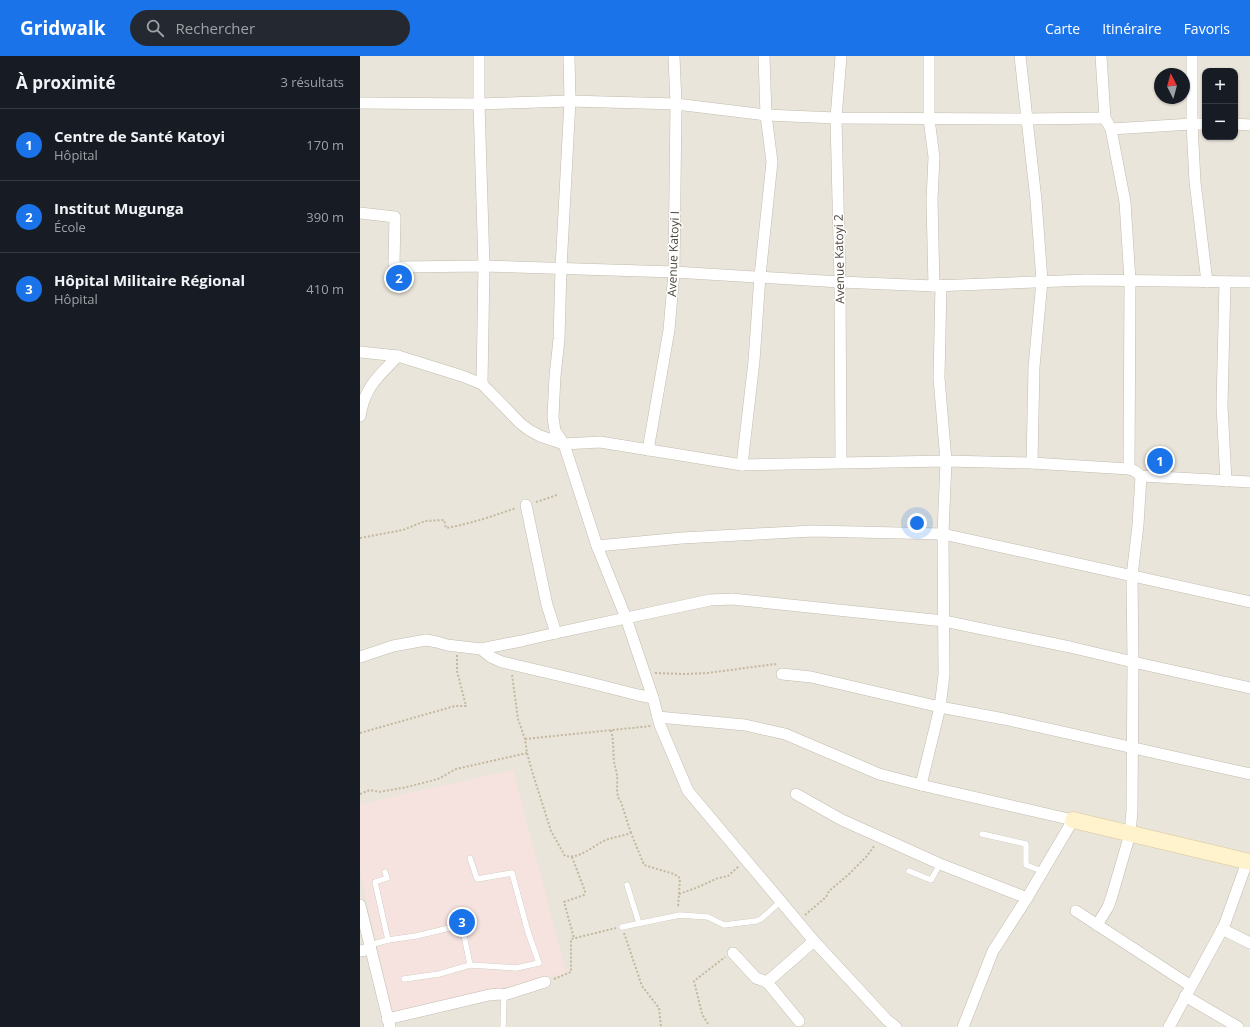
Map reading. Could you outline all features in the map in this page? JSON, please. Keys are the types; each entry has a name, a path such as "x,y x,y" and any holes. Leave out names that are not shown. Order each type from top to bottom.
{"street":[{"path":"479,56 484,266 482,384"},
{"path":"569,56 570,101 561,268 559,339 554,376 553,417 556,431 564,444 597,546 626,618 653,698 659,721 690,793 884,1024 896,1027"},
{"name":"Avenue Katoyi I","path":"648,450 669,330 674,272 676,104 674,56"},
{"path":"742,465 754,361 760,276 772,162 766,115 764,56"},
{"name":"Avenue Katoyi 2","path":"840,462 840,282 836,118 841,56"},
{"path":"921,786 940,707 944,675 943,534 946,461 938,378 938,285 932,200 934,157 929,119 929,56"},
{"path":"1020,56 1036,200 1042,281 1034,367 1032,463"},
{"path":"1101,56 1105,118 1111,129 1125,202 1130,281 1129,469"},
{"path":"1192,56 1192,124 1195,188 1207,282"},
{"path":"360,103 479,104 570,101 676,104 766,115 836,118 1105,118"},
{"path":"1111,129 1202,124"},
{"path":"1238,124 1250,125"},
{"path":"360,213 395,217 394,264 398,267 484,266 561,268 760,276 840,282 938,285 1042,281 1250,282"},
{"path":"1225,282 1222,406 1226,481"},
{"path":"360,352 398,356 462,376 482,384 524,427 540,436 564,444 600,442 742,465 946,461 1032,463 1129,469 1135,471 1141,476 1250,482"},
{"path":"360,416 362,402 368,390 398,356"},
{"path":"1097,925 1109,903 1122,866 1130,834 1132,806 1132,576 1138,525 1141,476"},
{"path":"526,505 547,605 556,633"},
{"path":"597,546 682,538 813,531 943,534 1250,602"},
{"path":"360,657 393,646 426,640 447,645 481,649 710,600 732,599 944,621 1070,647 1250,688"},
{"path":"481,649 495,660 653,698"},
{"path":"782,674 812,677 940,707 1004,719 1250,774"},
{"path":"659,721 745,725 785,734 879,774 921,786 1249,862 1222,929 1169,1027"},
{"path":"796,794 842,820 880,838 940,864 1027,898"},
{"path":"963,1027 992,951 1027,898 1073,820"},
{"path":"360,905 366,948 388,1023 489,995 504,995 545,982"},
{"path":"1076,911 1146,956 1188,991 1238,1027"},
{"path":"1222,929 1250,943"},
{"path":"766,982 814,941"},
{"path":"733,953 756,978 766,982 799,1021"}],"lane":[{"path":"982,834 1026,844 1026,865 1042,871"},
{"path":"404,979 439,974 470,965 516,968 539,963 528,932 512,873 477,879 470,858"},
{"path":"909,871 931,880 940,864"},
{"path":"385,872 387,878 375,882 388,940"},
{"path":"626,885 639,923"},
{"path":"622,927 677,915 708,917 724,925 756,921 761,919 781,901"},
{"path":"366,948 388,940 416,936 462,925 470,965"},
{"path":"502,1027 504,995"}],"path":[{"path":"360,538 403,530 425,521 444,520 446,528 462,525 489,518 557,495"},
{"path":"360,733 455,706 466,706 457,671 457,646"},
{"path":"511,664 518,719 525,739 527,753 551,831 565,856 572,857 587,851 606,840 631,833"},
{"path":"644,672 684,674 745,669 775,664 782,674"},
{"path":"525,739 610,730 659,721"},
{"path":"610,730 613,738 614,763 617,776 619,801 622,802 631,833 644,865 674,874 680,878 677,915"},
{"path":"360,794 370,790 379,792 407,787 438,779 456,769 527,753"},
{"path":"798,922 826,897 829,891 866,857 880,838"},
{"path":"572,857 585,891 584,895 564,902 574,938"},
{"path":"679,894 718,878 728,876 746,859"},
{"path":"545,982 571,972 571,939 622,927 642,986 658,1008 661,1027"},
{"path":"708,1024 702,1014 694,981 720,960 733,953"}],"shaded area":[{"path":"360,56 1250,56 1250,1027 360,1027"},
{"path":"513,770 566,973 393,1013 360,871 360,804"}],"place":[{"name":"Institut Mugunga","path":"399,278"},
{"name":"Centre de Santé Katoyi","path":"1160,461"},
{"name":"Hôpital Militaire Régional","path":"462,922"}]}
